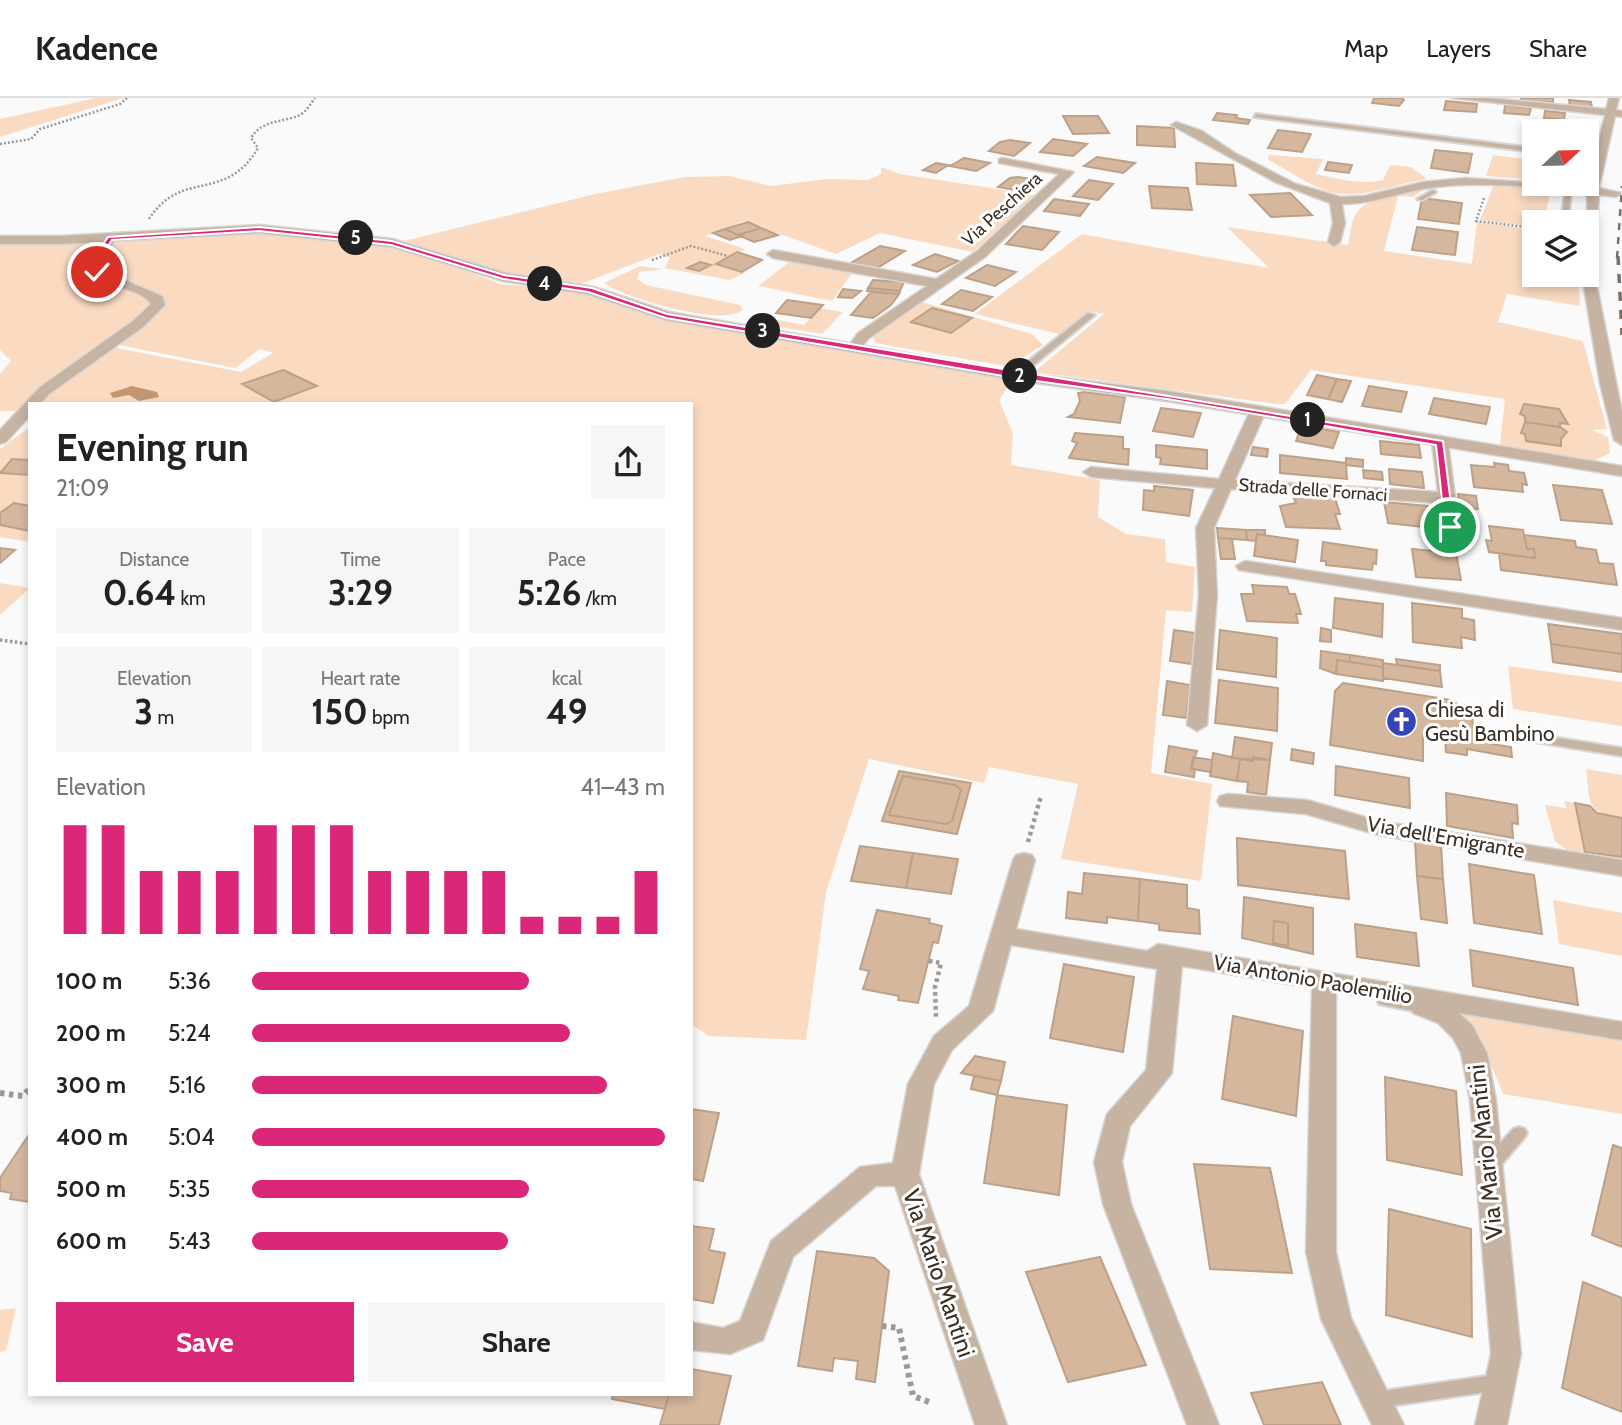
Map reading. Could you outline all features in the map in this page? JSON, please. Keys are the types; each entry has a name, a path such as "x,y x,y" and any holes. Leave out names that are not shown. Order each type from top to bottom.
{"street":[{"path":"1457,98 1616,113"},
{"path":"1600,158 1616,113 1614,98"},
{"path":"1176,125 1193,128 1233,156 1318,196 1336,201 1359,201 1394,191 1447,182 1522,184"},
{"name":"Via Peschiera","path":"855,348 863,336 981,254 1068,172 1003,161"},
{"path":"1600,191 1615,193"},
{"path":"1334,242 1339,223 1336,201"},
{"path":"0,240 115,238 259,229 392,243 503,277 589,290 666,316 1015,376 1258,411 1586,468 1622,471"},
{"path":"34,402 44,391 138,324 158,305 157,299 148,293 117,285 97,272 96,260 115,238"},
{"path":"773,254 939,284"},
{"path":"1590,287 1607,384 1622,440"},
{"path":"0,439 28,409"},
{"name":"Strada delle Fornaci","path":"1198,725 1208,595 1205,528 1258,411"},
{"path":"1440,443 1450,527"},
{"path":"1586,468 1622,479"},
{"name":"Strada delle Fornaci","path":"1091,472 1223,484 1446,498"},
{"path":"1245,566 1622,624"},
{"name":"Via dell'Emigrante","path":"1228,801 1307,807 1378,828 1622,868"},
{"name":"Via Mario Mantini","path":"991,1425 905,1174 921,1084 943,1043 980,1011 1024,860"},
{"name":"Via Mario Mantini","path":"1003,931 1170,963"},
{"name":"Via Antonio Paolemilio","path":"1003,931 1622,1031"},
{"path":"1170,963 1159,1073 1117,1122 1108,1162 1117,1204 1203,1425"},
{"path":"1324,989 1321,1252 1336,1319 1382,1413"},
{"name":"Via Mario Mantini","path":"1418,1006 1452,1019 1474,1054 1483,1100 1487,1170 1506,1354 1491,1425"},
{"path":"693,1336 718,1342 746,1336 752,1330 781,1250 870,1175 905,1174"}],"lane":[{"path":"1256,116 1522,148"},
{"path":"1420,199 1433,192"},
{"path":"1015,376 1091,315"},
{"path":"1539,739 1622,752"},
{"name":"Via Mario Mantini","path":"1170,963 1418,1006"},
{"path":"1487,1170 1518,1133"},
{"path":"1382,1413 1501,1382"}],"path":[{"path":"0,144 31,139 40,129 120,103 127,98"},
{"path":"115,238 149,218 163,200 181,192 230,179 241,172 251,164 258,148 251,138 254,131 275,120 303,114 315,98"},
{"path":"1476,221 1522,227"},
{"path":"652,260 691,246 727,257"},
{"path":"0,640 28,644"},
{"path":"1024,860 1041,796"},
{"path":"929,961 941,963 935,987 936,1020"},
{"path":"0,1093 23,1096 28,1090"},
{"path":"882,1326 899,1328 913,1396 932,1403"}],"shaded area":[{"path":"96,98 123,98 0,137 0,119"},
{"path":"1269,155 1323,159 1316,174 1350,181 1383,180 1390,165 1411,167 1427,179 1356,194 1335,193 1309,183 1268,160"},
{"path":"1493,155 1522,158 1522,179 1486,176"},
{"path":"881,167 900,174 1036,195 973,252 880,233 836,254 744,221 705,236 745,249 717,264 745,273 729,280 665,268 670,258 659,254 578,285 498,272 400,242 595,194 685,177 729,176 771,186 827,179 868,180 881,174"},
{"path":"1494,184 1522,186 1522,196 1549,196 1546,210 1522,210 1522,225 1480,220"},
{"path":"1427,188 1413,197 1398,196 1384,251 1472,264 1477,222 1522,228 1522,287 1579,287 1580,306 1507,294 1498,322 1583,341 1607,429 1592,430 1608,437 1610,453 1591,462 1500,445 1505,399 1311,370 1285,404 1034,372 1104,314 1088,311 1059,334 975,314 1082,234 1269,268 1227,227 1348,245 1357,212 1363,206 1390,195"},
{"path":"258,231 389,244 433,257 500,284 580,292 672,322 1015,376 999,400 1013,434 1011,465 1100,480 1098,517 1126,534 1165,539 1166,562 1195,567 1192,612 1166,610 1151,773 1212,784 1201,881 1061,859 1078,784 989,767 984,783 869,759 826,892 806,1040 709,1036 693,1025 693,402 40,402 111,347 241,372 273,353 260,349 235,368 109,343 18,411 0,411 0,374 11,361 0,350 0,242 82,242 100,246 110,238"},
{"path":"789,262 854,271 832,301 758,286"},
{"path":"640,266 663,269 639,272 637,279 646,285 740,305 743,309 733,314 717,315 674,309 631,296 604,283"},
{"path":"922,302 1032,334 1043,345 1004,366 875,343 873,333"},
{"path":"820,308 843,312 822,334 762,324 768,318 804,325"},
{"path":"132,386 157,392 159,397 139,401 129,395 113,398 110,393"},
{"path":"28,428 28,542 0,537 0,449"},
{"path":"0,583 28,588 28,590 0,615"},
{"path":"1508,666 1622,682 1622,726 1513,709"},
{"path":"1586,769 1622,775 1622,818 1595,809 1589,798"},
{"path":"1564,801 1575,803 1585,852 1622,857 1622,867 1572,854 1555,841 1545,805 1566,808"},
{"path":"1553,900 1622,913 1622,956 1559,944"},
{"path":"1451,1007 1622,1031 1622,1114 1503,1094 1482,1048"},
{"path":"16,1308 6,1351 0,1352 0,1310"}],"building":[{"path":"1374,98 1404,100 1399,106 1372,103"},
{"path":"1521,98 1553,98 1553,103 1521,101"},
{"path":"1569,100 1591,102 1592,108 1570,106"},
{"path":"1446,101 1477,104 1476,112 1444,110"},
{"path":"1505,105 1531,108 1529,115 1504,113"},
{"path":"1545,111 1565,113 1564,119 1544,118"},
{"path":"1217,113 1237,115 1236,118 1250,120 1248,124 1213,120"},
{"path":"1063,116 1098,116 1109,133 1073,134"},
{"path":"1137,126 1174,128 1175,147 1137,145"},
{"path":"1278,130 1311,134 1302,152 1268,148"},
{"path":"1053,139 1087,144 1073,156 1040,152"},
{"path":"1010,140 1030,143 1014,156 989,151 1000,142"},
{"path":"1435,150 1472,154 1468,173 1431,168"},
{"path":"1097,157 1135,163 1123,173 1084,166"},
{"path":"964,158 990,163 976,171 950,166"},
{"path":"1328,162 1352,165 1349,173 1325,170"},
{"path":"936,163 948,165 936,173 923,170"},
{"path":"1196,163 1233,165 1236,186 1197,184"},
{"path":"1010,178 1043,181 1031,191 1025,192 998,187"},
{"path":"1089,180 1113,184 1098,200 1073,196"},
{"path":"1149,186 1188,188 1192,210 1152,208"},
{"path":"1290,193 1312,215 1271,217 1250,195"},
{"path":"1422,198 1462,203 1459,224 1418,219"},
{"path":"1054,199 1089,204 1080,216 1044,211"},
{"path":"748,222 761,228 738,235 725,229"},
{"path":"1023,226 1059,232 1042,250 1006,244"},
{"path":"1417,227 1458,232 1455,255 1412,250"},
{"path":"761,228 778,235 754,242 738,235"},
{"path":"725,229 742,236 730,240 713,233"},
{"path":"880,246 905,251 874,270 849,264"},
{"path":"737,252 762,260 742,272 716,264"},
{"path":"935,254 958,261 937,272 913,265"},
{"path":"700,262 711,265 699,271 687,268"},
{"path":"987,265 1016,272 995,286 966,278"},
{"path":"873,280 904,282 900,291 868,288"},
{"path":"868,288 900,291 899,294 867,291"},
{"path":"843,289 861,291 852,298 838,297"},
{"path":"961,290 992,297 973,311 942,304"},
{"path":"871,292 899,294 891,305 873,318 851,315"},
{"path":"787,300 823,305 811,318 776,313"},
{"path":"932,308 972,318 951,333 911,322"},
{"path":"283,370 317,386 274,402 242,384"},
{"path":"1317,375 1337,379 1328,399 1307,395"},
{"path":"1337,379 1351,381 1342,402 1328,399"},
{"path":"1369,386 1407,392 1401,412 1362,406"},
{"path":"1078,393 1125,397 1120,423 1068,417 1074,414 1080,401"},
{"path":"1434,398 1490,407 1486,424 1429,414"},
{"path":"1524,404 1559,409 1568,424 1560,423 1560,427 1525,422 1525,416 1520,414"},
{"path":"1161,408 1201,413 1193,437 1153,431"},
{"path":"1525,422 1560,427 1567,432 1561,439 1561,446 1526,441 1525,434 1521,433"},
{"path":"1302,425 1339,432 1333,448 1296,441"},
{"path":"1075,433 1123,437 1123,449 1129,449 1128,465 1069,458 1077,443 1072,441"},
{"path":"1380,441 1419,445 1421,458 1381,454"},
{"path":"1156,445 1207,450 1207,469 1160,464 1161,458 1156,457"},
{"path":"1253,447 1268,449 1267,457 1251,455"},
{"path":"1280,455 1346,463 1347,479 1280,473"},
{"path":"1346,458 1363,460 1363,467 1346,465"},
{"path":"12,459 28,460 28,475 0,473"},
{"path":"1494,463 1508,465 1509,471 1524,473 1527,485 1522,484 1523,492 1474,487 1471,465 1495,467"},
{"path":"1389,469 1422,472 1424,488 1390,484"},
{"path":"1363,470 1382,472 1383,480 1364,478"},
{"path":"1553,485 1602,490 1612,524 1561,520"},
{"path":"1154,486 1193,490 1189,516 1143,510 1144,490 1154,491"},
{"path":"1458,494 1476,496 1478,509 1460,507"},
{"path":"1293,496 1335,498 1340,514 1335,514 1340,529 1286,527 1280,506 1296,503"},
{"path":"1384,502 1428,506 1433,528 1388,523"},
{"path":"14,503 28,506 28,531 0,525 0,513"},
{"path":"1489,526 1523,530 1527,549 1534,549 1535,558 1489,552 1486,540 1492,541"},
{"path":"1217,528 1246,530 1247,540 1218,538"},
{"path":"1246,530 1265,530 1265,535 1257,534 1256,541 1247,540"},
{"path":"1257,534 1298,540 1295,562 1254,556"},
{"path":"1524,535 1575,541 1576,547 1596,550 1599,563 1613,564 1617,585 1501,570 1499,554 1535,558 1534,549 1527,549"},
{"path":"1218,538 1232,539 1235,559 1221,559"},
{"path":"1323,542 1377,550 1376,564 1373,563 1372,570 1326,565 1326,561 1321,561"},
{"path":"0,548 15,550 0,563"},
{"path":"1412,549 1456,553 1461,580 1416,577"},
{"path":"1252,585 1287,587 1289,594 1295,594 1301,614 1296,614 1298,623 1247,621 1241,594 1254,594"},
{"path":"1335,598 1383,604 1382,637 1333,628"},
{"path":"1412,603 1462,609 1462,618 1474,620 1475,640 1461,637 1462,648 1413,642"},
{"path":"1548,624 1622,634 1622,654 1551,644"},
{"path":"1321,628 1331,630 1331,642 1320,641"},
{"path":"1174,630 1196,633 1192,664 1170,661"},
{"path":"1220,630 1277,638 1276,677 1217,669"},
{"path":"1551,644 1622,654 1622,672 1553,662"},
{"path":"1321,651 1350,655 1350,662 1337,660 1336,674 1320,668"},
{"path":"1350,655 1383,660 1383,667 1350,662"},
{"path":"1396,659 1440,665 1440,671 1397,665"},
{"path":"1337,660 1383,667 1383,681 1336,674"},
{"path":"1383,663 1440,671 1442,687 1383,678"},
{"path":"1219,680 1278,688 1277,731 1215,723"},
{"path":"1167,681 1190,685 1186,718 1163,715"},
{"name":"Chiesa di Gesù Bambino","path":"1343,683 1451,700 1472,716 1474,734 1492,744 1511,747 1512,757 1467,749 1467,755 1446,752 1445,738 1423,735 1423,761 1330,745 1335,691"},
{"path":"1235,737 1272,743 1270,760 1232,758"},
{"path":"1169,746 1197,751 1191,769 1195,769 1194,777 1165,772"},
{"path":"1292,749 1314,753 1313,764 1291,760"},
{"path":"1213,753 1240,759 1237,781 1210,776"},
{"path":"1193,757 1212,760 1211,772 1191,769"},
{"path":"1253,757 1270,760 1266,795 1247,792 1248,782 1237,781 1240,759 1253,761"},
{"path":"1336,766 1409,778 1410,808 1335,795"},
{"path":"899,771 971,783 957,834 882,821"},
{"path":"903,776 955,785 961,790 952,821 946,824 889,815"},
{"path":"1446,793 1517,805 1518,824 1512,823 1513,838 1447,826"},
{"path":"1575,803 1590,806 1597,813 1622,818 1622,857 1585,852"},
{"path":"1237,838 1345,851 1349,899 1238,885"},
{"path":"1415,841 1441,845 1443,879 1417,876"},
{"path":"860,846 913,853 906,888 851,881"},
{"path":"913,853 958,859 951,894 906,888"},
{"path":"1469,864 1534,875 1542,934 1474,923"},
{"path":"1084,873 1140,879 1138,921 1107,917 1107,923 1066,918 1068,892 1082,894"},
{"path":"1417,876 1443,879 1447,923 1421,919"},
{"path":"1140,879 1187,885 1187,908 1199,910 1200,934 1159,930 1159,924 1138,921"},
{"path":"1244,897 1313,908 1313,954 1242,938"},
{"path":"877,910 930,919 929,923 942,926 938,943 933,942 918,1003 863,989 869,971 860,969"},
{"path":"1274,921 1288,923 1288,946 1273,943"},
{"path":"1355,924 1416,933 1419,966 1357,957"},
{"path":"1470,950 1573,968 1578,1005 1473,986"},
{"path":"1064,964 1134,977 1123,1052 1050,1038"},
{"path":"1233,1016 1303,1031 1296,1116 1222,1099"},
{"path":"975,1056 1005,1062 1001,1081 961,1073"},
{"path":"974,1076 1001,1081 997,1095 971,1089"},
{"path":"1385,1077 1456,1091 1462,1175 1387,1160"},
{"path":"997,1095 1067,1105 1059,1195 984,1183"},
{"path":"693,1109 719,1113 703,1181 693,1179"},
{"path":"28,1136 28,1202 10,1199 12,1193 0,1191 0,1178"},
{"path":"1613,1145 1622,1148 1622,1247 1592,1235"},
{"path":"1194,1164 1270,1168 1292,1273 1210,1269"},
{"path":"1389,1209 1471,1229 1472,1337 1386,1315"},
{"path":"693,1226 714,1229 709,1250 725,1253 713,1303 693,1299"},
{"path":"817,1251 874,1258 889,1271 875,1382 856,1379 858,1361 834,1358 832,1371 798,1366"},
{"path":"1100,1257 1146,1365 1068,1382 1026,1272"},
{"path":"1583,1282 1622,1298 1622,1412 1562,1388"},
{"path":"693,1369 731,1376 719,1425 660,1425 669,1396 693,1396"},
{"path":"1322,1382 1341,1425 1264,1425 1251,1393"},
{"path":"613,1396 669,1396 665,1409 612,1399"}],"railway":[{"path":"1617,258 1622,186"},
{"path":"1618,256 1622,335"}],"place":[{"name":"Chiesa di Gesù Bambino","path":"1402,721"}],"route":[{"path":"97,272 96,260 110,238 259,229 392,243 439,255 503,277 602,293 666,316 744,327 1015,376 1167,396 1440,443 1450,527"}]}
